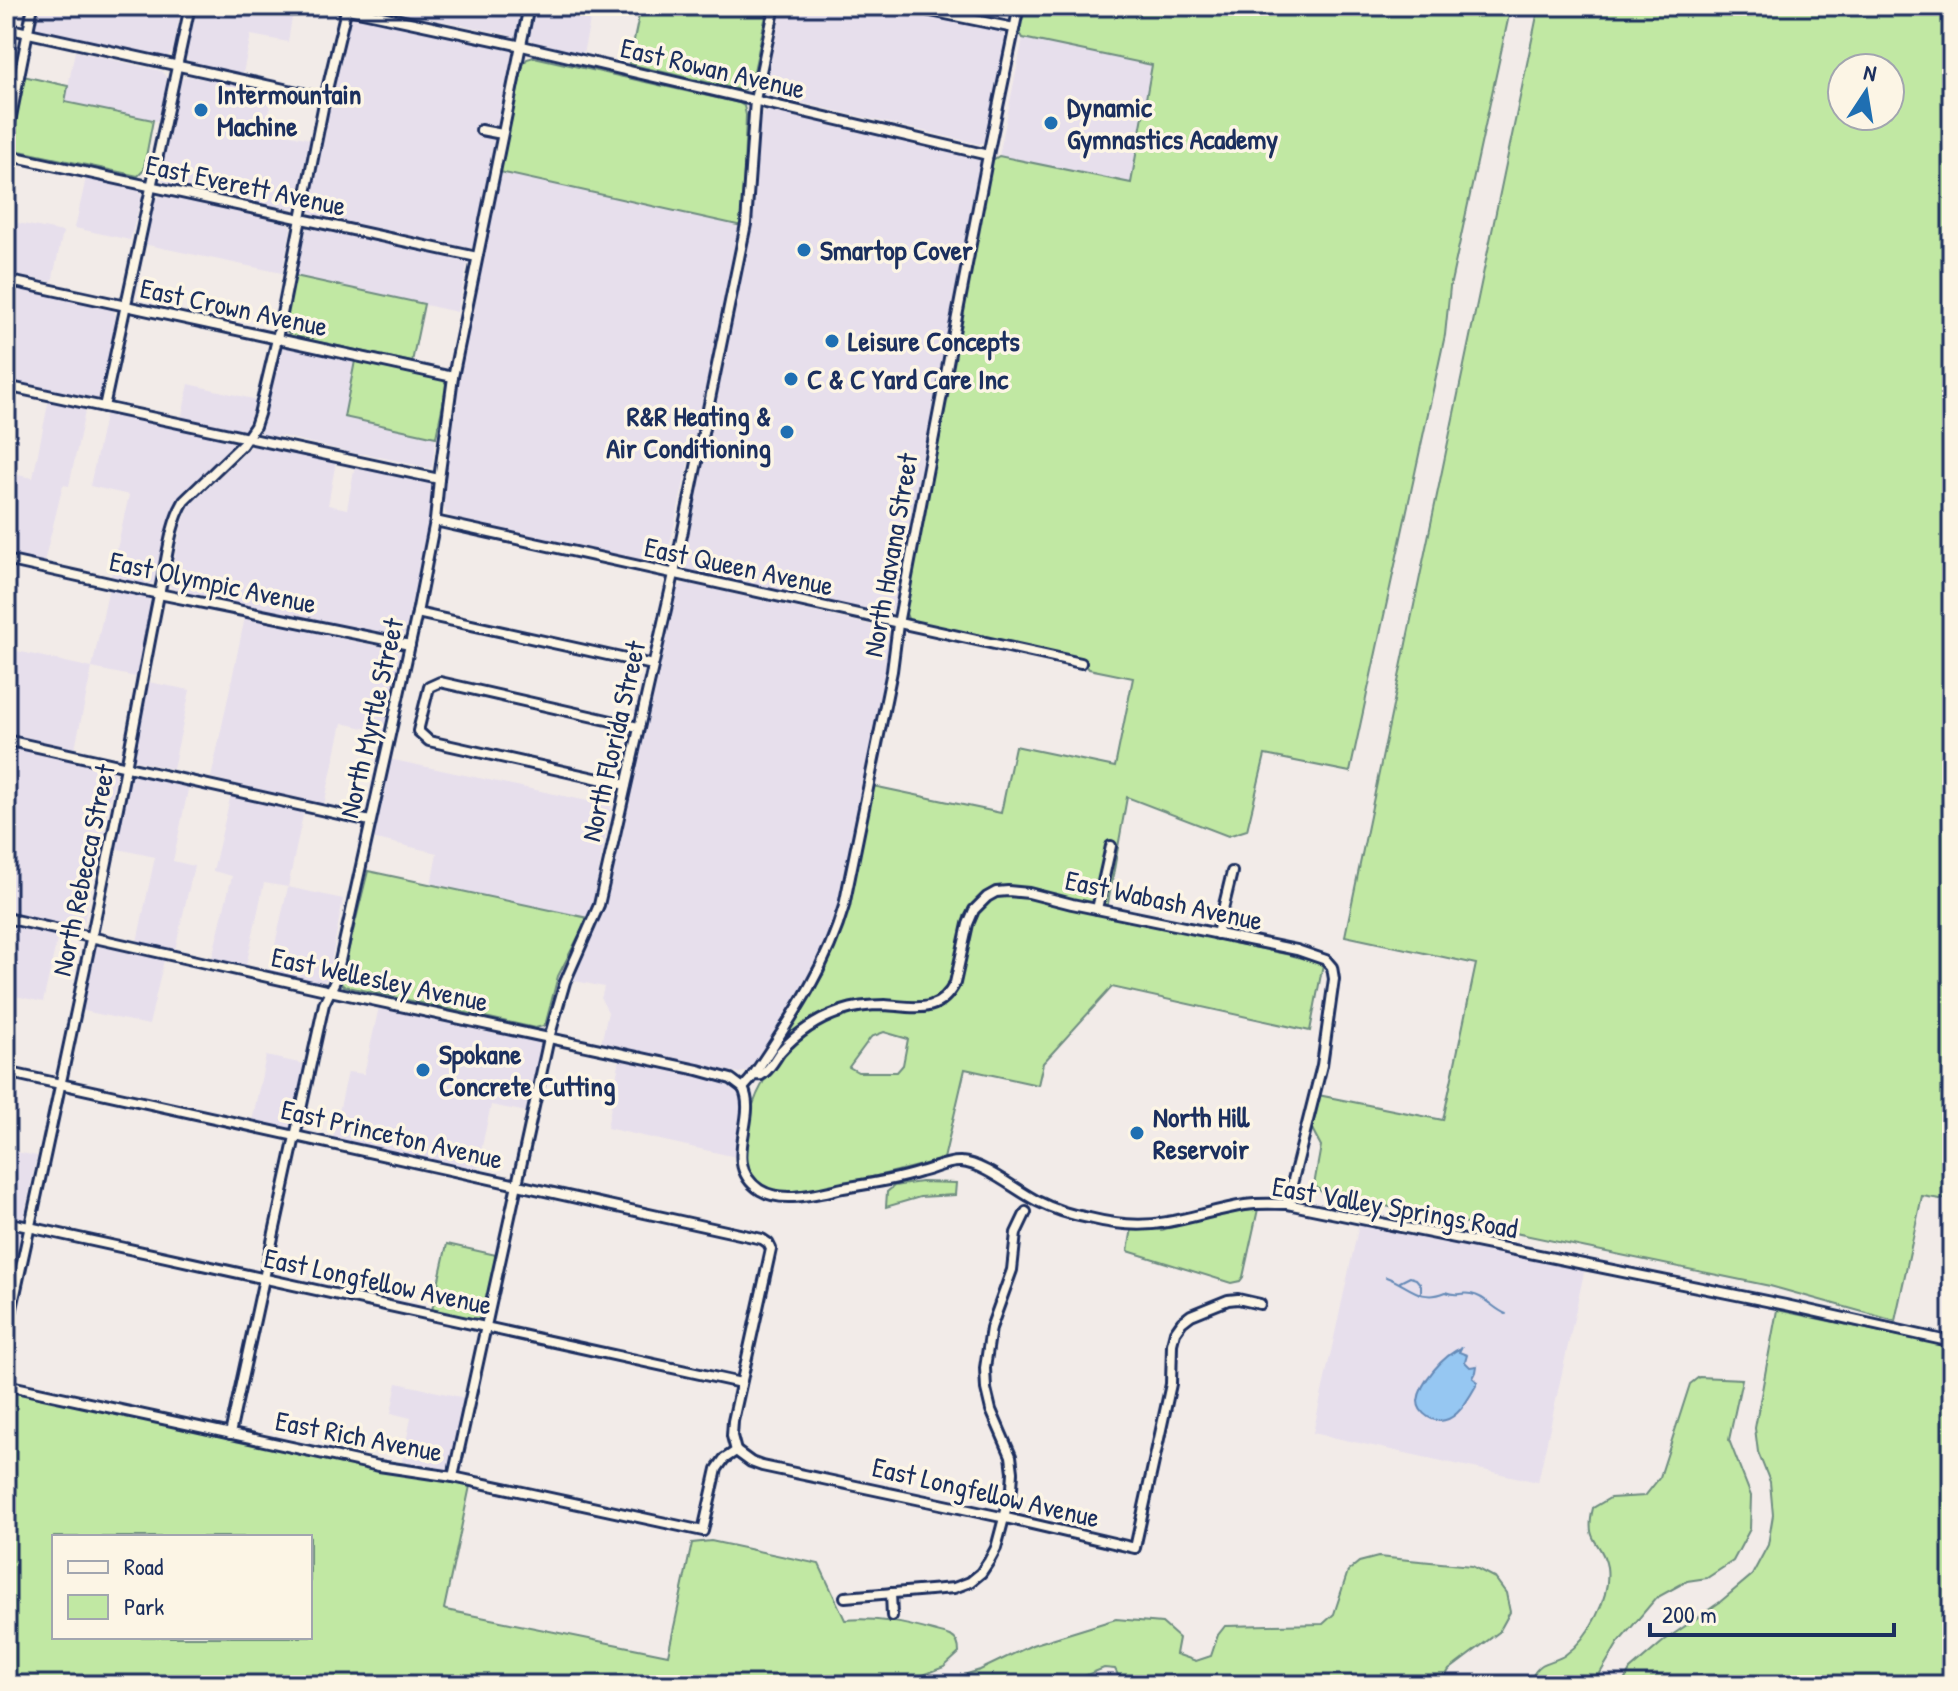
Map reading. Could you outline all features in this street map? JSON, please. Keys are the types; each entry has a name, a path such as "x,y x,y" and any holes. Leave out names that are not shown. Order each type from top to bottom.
{"street":[{"path":"6,142 33,6"},
{"path":"104,407 190,6"},
{"name":"East Rowan Avenue","path":"334,6 522,46 988,155"},
{"name":"North Myrtle Street","path":"230,1434 294,1135 324,1004 336,979 417,613 435,521 453,377 529,6"},
{"name":"North Florida Street","path":"453,1477 549,1038 565,982 599,905 674,574 746,224 755,100 775,6"},
{"path":"906,6 1014,28"},
{"name":"North Havana Street","path":"743,1088 805,999 837,929 851,877 1019,6"},
{"path":"247,438 259,414 277,339 325,98 347,8"},
{"path":"6,28 325,98"},
{"path":"481,130 502,134"},
{"name":"East Everett Avenue","path":"6,155 477,257"},
{"name":"East Crown Avenue","path":"6,280 453,377"},
{"path":"6,386 439,479"},
{"name":"North Rebecca Street","path":"6,1336 179,510 184,501 247,438"},
{"name":"East Queen Avenue","path":"435,521 1081,663"},
{"name":"East Olympic Avenue","path":"6,560 410,645"},
{"path":"417,613 653,665"},
{"path":"626,785 429,741 418,731 429,687 440,682 638,727"},
{"path":"6,740 370,821"},
{"path":"1097,909 1111,846"},
{"path":"1217,934 1232,872"},
{"name":"East Wabash Avenue","path":"753,1075 764,1072 803,1032 841,1011 872,1005 929,1007 942,1001 955,983 971,917 978,904 1002,891 1022,892 1297,950 1331,965 1334,979 1322,1065 1287,1204"},
{"name":"East Wellesley Avenue","path":"6,918 717,1075 743,1088"},
{"name":"East Princeton Avenue","path":"6,1072 762,1239 771,1249 741,1383"},
{"name":"East Valley Springs Road","path":"743,1088 747,1096 741,1145 743,1167 756,1187 778,1197 799,1197 892,1180 944,1164 962,1162 1066,1213 1112,1223 1163,1223 1248,1205 1287,1204 1772,1302 1952,1342"},
{"path":"845,1597 954,1588 970,1582 981,1573 996,1548 1006,1518 1013,1472 1011,1456 991,1410 985,1368 991,1328 1012,1270 1016,1233 1026,1212"},
{"name":"East Longfellow Avenue","path":"6,1222 741,1383"},
{"name":"East Longfellow Avenue","path":"736,1451 762,1466 1135,1548 1171,1384 1175,1332 1191,1315 1228,1300 1260,1304"},
{"path":"736,1451 732,1436 733,1421 741,1383"},
{"name":"East Rich Avenue","path":"6,1385 379,1466 453,1477 703,1531 717,1469 724,1459 736,1451"},
{"path":"891,1593 892,1616"}],"shaded area":[{"path":"37,6 182,6 173,51 163,57 40,30 36,27 35,19"},
{"path":"196,6 294,6 288,42 251,35 243,73 192,63 186,54"},
{"path":"370,6 523,6 518,34 514,38"},
{"path":"533,6 593,6 583,54 531,40 529,31"},
{"path":"780,6 875,6 997,28 1006,35 1007,43 987,141 979,144 767,95 764,84"},
{"path":"356,16 507,47 512,51 472,247 315,215 310,211 348,21"},
{"path":"1023,38 1152,65 1131,183 999,156"},
{"path":"75,51 162,71 167,81 158,120 65,102"},
{"path":"189,76 273,92 266,130 310,139 295,207 288,209 163,180 160,172 179,84"},
{"path":"771,110 977,156 982,165 897,603 885,615 689,571 681,564 751,225 756,127 763,112"},
{"path":"500,172 742,226 668,553 662,562 452,518 444,509 444,481 457,383"},
{"path":"86,178 136,188 140,192 142,196 130,240 75,228"},
{"path":"162,195 268,216 290,225 282,273 143,244 154,201"},
{"path":"18,223 63,232 52,282 8,274"},
{"path":"307,228 466,259 468,262 457,312 295,276"},
{"path":"6,284 109,306 114,311 116,316 101,399 6,381"},
{"path":"284,346 355,361 344,417 436,437 432,467 357,454 282,436 265,438 261,435 279,350"},
{"path":"189,384 253,399 255,403 246,429 239,432 181,420"},
{"path":"49,399 86,407 69,486 63,485 44,562 6,554 6,534 18,475 33,478"},
{"path":"106,412 231,439 233,442 179,497 168,522 153,583 111,576 129,495 90,486"},
{"path":"257,443 336,461 328,505 347,509 355,465 433,484 433,513 402,637 171,588 169,583 181,527 189,506"},
{"path":"685,583 880,627 889,635 890,646 836,920 818,967 756,1063 748,1071 739,1073 601,1044 608,1012 601,999 604,987 571,980 594,932 604,901 675,588"},
{"path":"109,587 144,595 151,605 136,677 92,668"},
{"path":"245,617 396,650 400,655 386,733 342,723 324,805 211,778"},
{"path":"17,651 92,668 75,748 6,733 6,701"},
{"path":"148,682 190,690 173,769 136,761 133,757"},
{"path":"6,746 114,772 84,922 80,926 64,928 6,913"},
{"path":"389,759 611,806 588,918 431,885 437,853 372,838"},
{"path":"135,775 189,785 173,861 194,866 175,950 137,942 155,857 113,848 127,780"},
{"path":"231,794 304,810 288,887 264,883 246,966 212,958 232,876 213,871"},
{"path":"288,887 343,899 328,978 324,982 269,971"},
{"path":"6,923 58,935 43,1002 6,994"},
{"path":"94,945 164,960 149,1025 80,1010"},
{"path":"379,1007 542,1042 527,1112 491,1105 477,1169 333,1138 348,1072 364,1074"},
{"path":"266,1056 304,1064 290,1129 252,1121"},
{"path":"620,1058 724,1080 734,1085 743,1101 736,1157 607,1128"},
{"path":"6,1150 37,1156 7,1299 6,1299"},
{"path":"1360,1220 1585,1268 1538,1482 1313,1433"},
{"path":"397,1383 465,1398 449,1472 402,1462 411,1418 391,1413"}],"green space":[{"path":"611,6 768,6 752,80 747,88 740,90 629,64 639,16 611,10"},
{"path":"1023,6 1511,6 1450,287 1445,335 1350,772 1265,755 1247,830 1228,836 1127,797 1107,909 1022,888 1002,887 986,892 964,916 958,966 943,995 921,1005 862,1002 839,1008 803,1027 761,1069 798,1017 824,973 845,916 873,786 1001,813 1015,746 1115,767 1133,678 1089,669 1082,660 909,621 904,609 991,161 999,156 1131,183 1152,65 1023,38 1018,30"},
{"path":"1539,6 1952,6 1952,1197 1922,1196 1895,1321 1770,1286 1323,1193 1314,1185 1321,1146 1311,1127 1318,1095 1443,1120 1476,964 1345,936"},
{"path":"534,57 744,106 742,226 500,172 523,65 527,59"},
{"path":"23,76 68,86 65,102 153,120 145,169 138,176 11,147"},
{"path":"295,276 424,304 412,362 291,336 284,328"},
{"path":"355,361 443,380 447,385 436,437 344,417"},
{"path":"368,871 588,918 558,976 543,1026 535,1028 340,983"},
{"path":"1009,894 1323,964 1310,1031 1112,987 1043,1063 1038,1085 965,1069 944,1159 799,1193 775,1193 762,1186 752,1177 746,1163 747,1125 764,1081 792,1044 831,1019 853,1011 877,1008 923,1011 940,1006 956,989 970,932 981,907 994,897","holes":["884,1032 908,1039 903,1065 897,1072 858,1072 849,1067 871,1037"]},
{"path":"921,1182 956,1183 955,1195 920,1197 886,1207 887,1192 894,1186"},
{"path":"1258,1209 1240,1281 1231,1283 1128,1251 1132,1228 1162,1230 1216,1215"},
{"path":"447,1244 496,1255 484,1313 480,1318 432,1310"},
{"path":"1777,1310 1952,1347 1952,1685 1622,1685 1630,1670 1665,1640 1720,1602 1752,1575 1768,1545 1773,1515 1770,1482 1758,1452 1755,1428"},
{"path":"1699,1377 1742,1379 1729,1440 1751,1496 1750,1529 1733,1561 1707,1578 1687,1581 1656,1598 1618,1643 1593,1685 1527,1685 1540,1667 1574,1648 1590,1628 1602,1604 1607,1567 1592,1536 1593,1508 1610,1498 1645,1496 1660,1477 1690,1384"},
{"path":"6,1390 355,1466 470,1486 446,1610 668,1655 692,1543 711,1541 819,1564 845,1620 889,1621 956,1640 959,1653 944,1667 921,1676 909,1685 6,1685"},
{"path":"1378,1557 1472,1566 1495,1578 1506,1593 1510,1612 1499,1632 1449,1670 1440,1685 1117,1685 1120,1679 1115,1669 1104,1668 1062,1685 931,1685 980,1670 1032,1645 1116,1619 1162,1623 1179,1638 1176,1654 1196,1661 1211,1656 1218,1635 1225,1626 1323,1624 1334,1614 1348,1571 1359,1562"}],"water":[{"path":"1461,1348 1459,1352 1467,1355 1465,1362 1470,1367 1477,1366 1473,1378 1478,1382 1458,1412 1437,1421 1421,1410 1418,1401 1420,1394 1434,1370"}],"waterway":[{"path":"1386,1277 1421,1294 1446,1292 1476,1295 1506,1314"},
{"path":"1400,1282 1410,1277 1416,1279 1421,1285 1421,1293"}],"place":[{"name":"Intermountain Machine","path":"201,110"},
{"name":"Dynamic Gymnastics Academy","path":"1051,123"},
{"name":"Smartop Cover","path":"804,250"},
{"name":"Leisure Concepts","path":"832,341"},
{"name":"C & C Yard Care Inc","path":"791,379"},
{"name":"R&R Heating & Air Conditioning","path":"787,432"},
{"name":"Spokane Concrete Cutting","path":"423,1070"},
{"name":"North Hill Reservoir","path":"1137,1133"}]}
